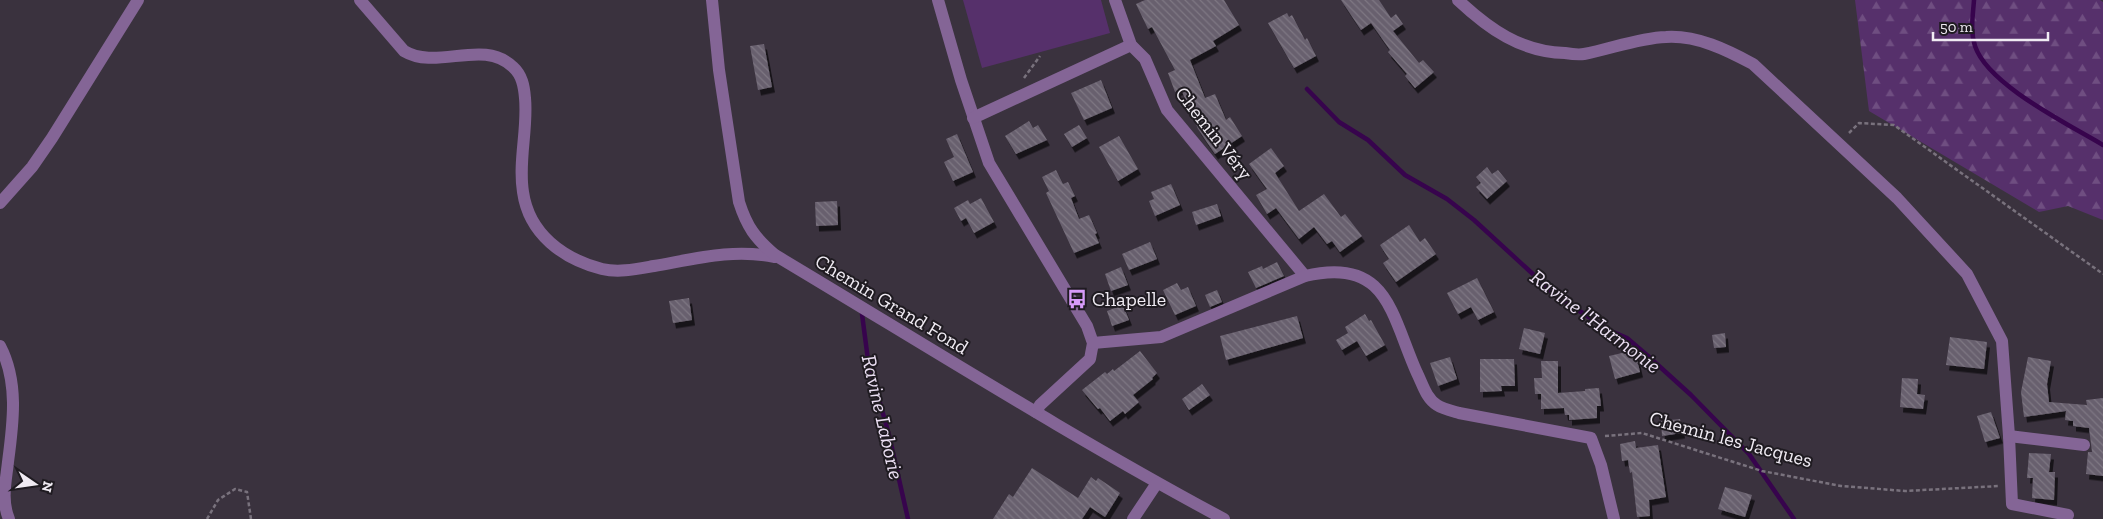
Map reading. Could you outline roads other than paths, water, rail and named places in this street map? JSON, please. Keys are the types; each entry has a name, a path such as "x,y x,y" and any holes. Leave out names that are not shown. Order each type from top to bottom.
{"street":[{"path":"0,203 32,168 138,0"},
{"path":"360,0 404,51 412,56 429,58 479,54 506,61 520,74 526,110 522,192 528,213 537,228 548,242 565,254 585,263 616,271 729,254 756,253 774,257 775,255"},
{"name":"Chemin Grand Fond","path":"712,0 719,70 738,202 745,221 757,239 775,255 1036,412 1156,483 1224,519"},
{"path":"938,0 973,118 989,163 1087,326 1093,342 1090,359 1040,405 1036,412"},
{"name":"Chemin Véry","path":"1115,0 1131,45 1145,59 1167,110 1305,276"},
{"path":"1458,0 1480,21 1504,36 1528,47 1554,53 1582,54 1667,37 1698,40 1727,50 1753,64 1897,198 1967,274 2002,342 2010,436 2012,504 2068,515"},
{"path":"973,118 1131,45"},
{"path":"1093,342 1161,337 1305,276 1330,272 1356,274 1382,291 1391,305 1404,343 1428,396 1438,406 1459,413 1591,438 1601,465 1614,519"},
{"path":"0,346 11,381 14,418 4,499 9,519"},
{"path":"2010,436 2084,445"},
{"path":"1133,519 1156,483"}],"waterway":[{"path":"1974,0 1973,40 1983,61 2012,89 2051,115 2103,145"},
{"name":"Ravine l'Harmonie","path":"1307,89 1339,122 1368,140 1405,175 1447,199 1474,220 1559,298 1611,331 1627,338 1648,356 1691,395 1749,454 1794,519"},
{"name":"Ravine Laborie","path":"862,314 868,360 889,435 908,519"}],"place":[{"name":"Chapelle","path":"1077,299"}]}
